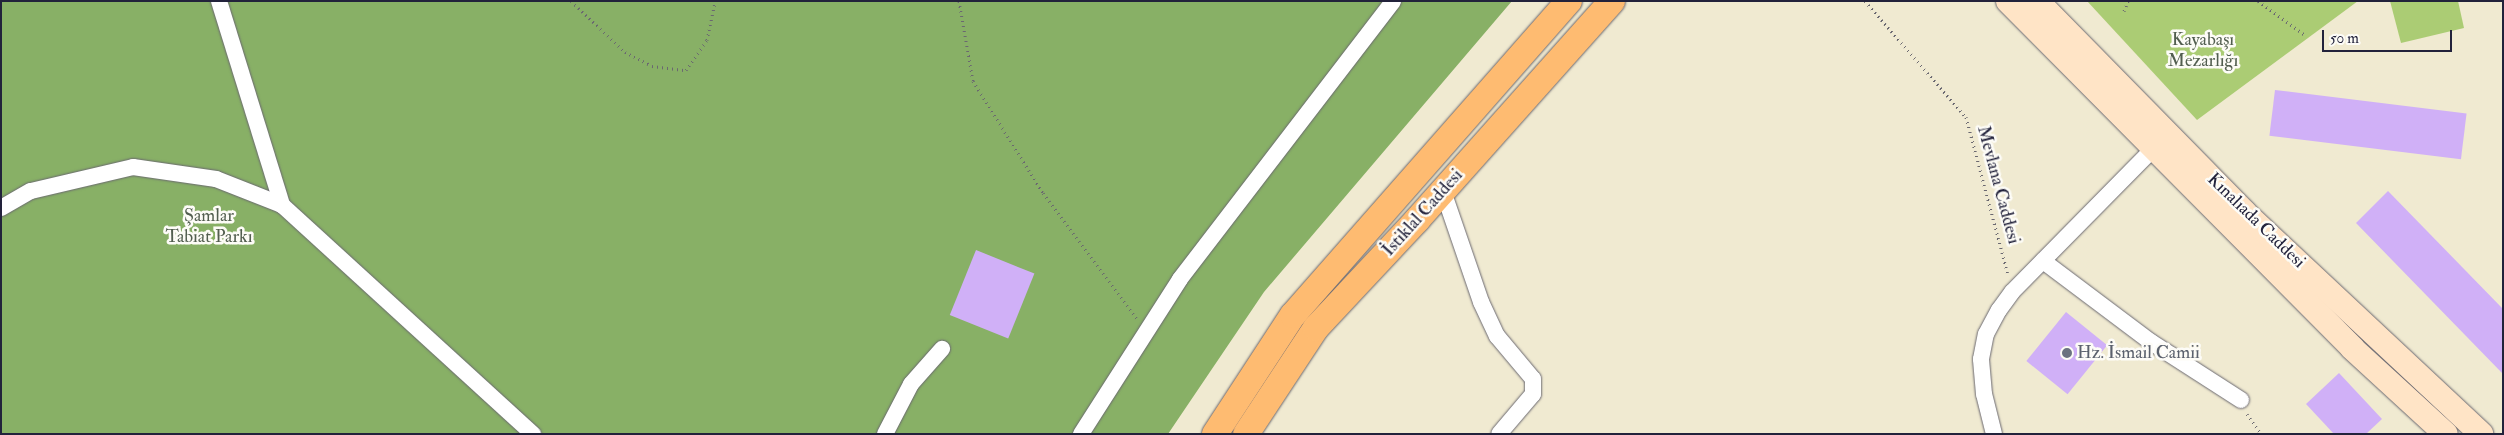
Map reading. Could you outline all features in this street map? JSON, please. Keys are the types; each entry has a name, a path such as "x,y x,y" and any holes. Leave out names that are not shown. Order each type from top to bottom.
{"main road":[{"name":"İstiklal Caddesi","path":"1215,434 1293,314 1569,1"},
{"name":"İstiklal Caddesi","path":"1246,434 1316,328 1443,192 1612,1"},
{"name":"Kınalıada Caddesi","path":"2008,1 2352,348 2446,434"},
{"name":"Kınalıada Caddesi","path":"2037,1 2244,212 2481,434"}],"street":[{"path":"219,1 282,205"},
{"path":"1081,434 1180,279 1393,1"},
{"path":"1994,434 1984,394 1981,359 1986,334 2012,292 2154,148"},
{"path":"1,208 31,192 133,166 216,179 282,205 533,434"},
{"path":"1443,192 1481,302 1497,336 1533,379 1533,394 1499,434"},
{"path":"2043,261 2151,342 2241,400"},
{"path":"885,434 911,384 942,349"}],"path":[{"path":"571,1 625,52 652,66 686,70 707,40 715,1"},
{"path":"959,1 973,81 1043,193 1147,331"},
{"name":"Mevlana Caddesi","path":"1865,1 1966,117 2012,292"},
{"path":"2124,11 2128,1"},
{"path":"2258,1 2305,35"},
{"path":"2241,400 2251,422 2261,434"}],"green space":[{"name":"Şamlar Tabiat Parkı","path":"1,1 1512,1 1264,292 1168,434 1,434"},
{"name":"Kayabaşı Mezarlığı","path":"2087,1 2358,1 2197,120"},
{"path":"2390,1 2458,1 2464,28 2401,43"}],"building":[{"path":"2275,90 2467,114 2461,159 2269,136"},
{"path":"2388,191 2503,309 2503,374 2356,223"},
{"path":"976,250 1034,274 1008,339 950,315"},
{"name":"Hz. İsmail Camii","path":"2066,312 2107,345 2068,394 2026,361"},
{"path":"2339,373 2382,419 2366,434 2334,434 2306,404"}],"place":[{"name":"Hz. İsmail Camii","path":"2067,353"}]}
